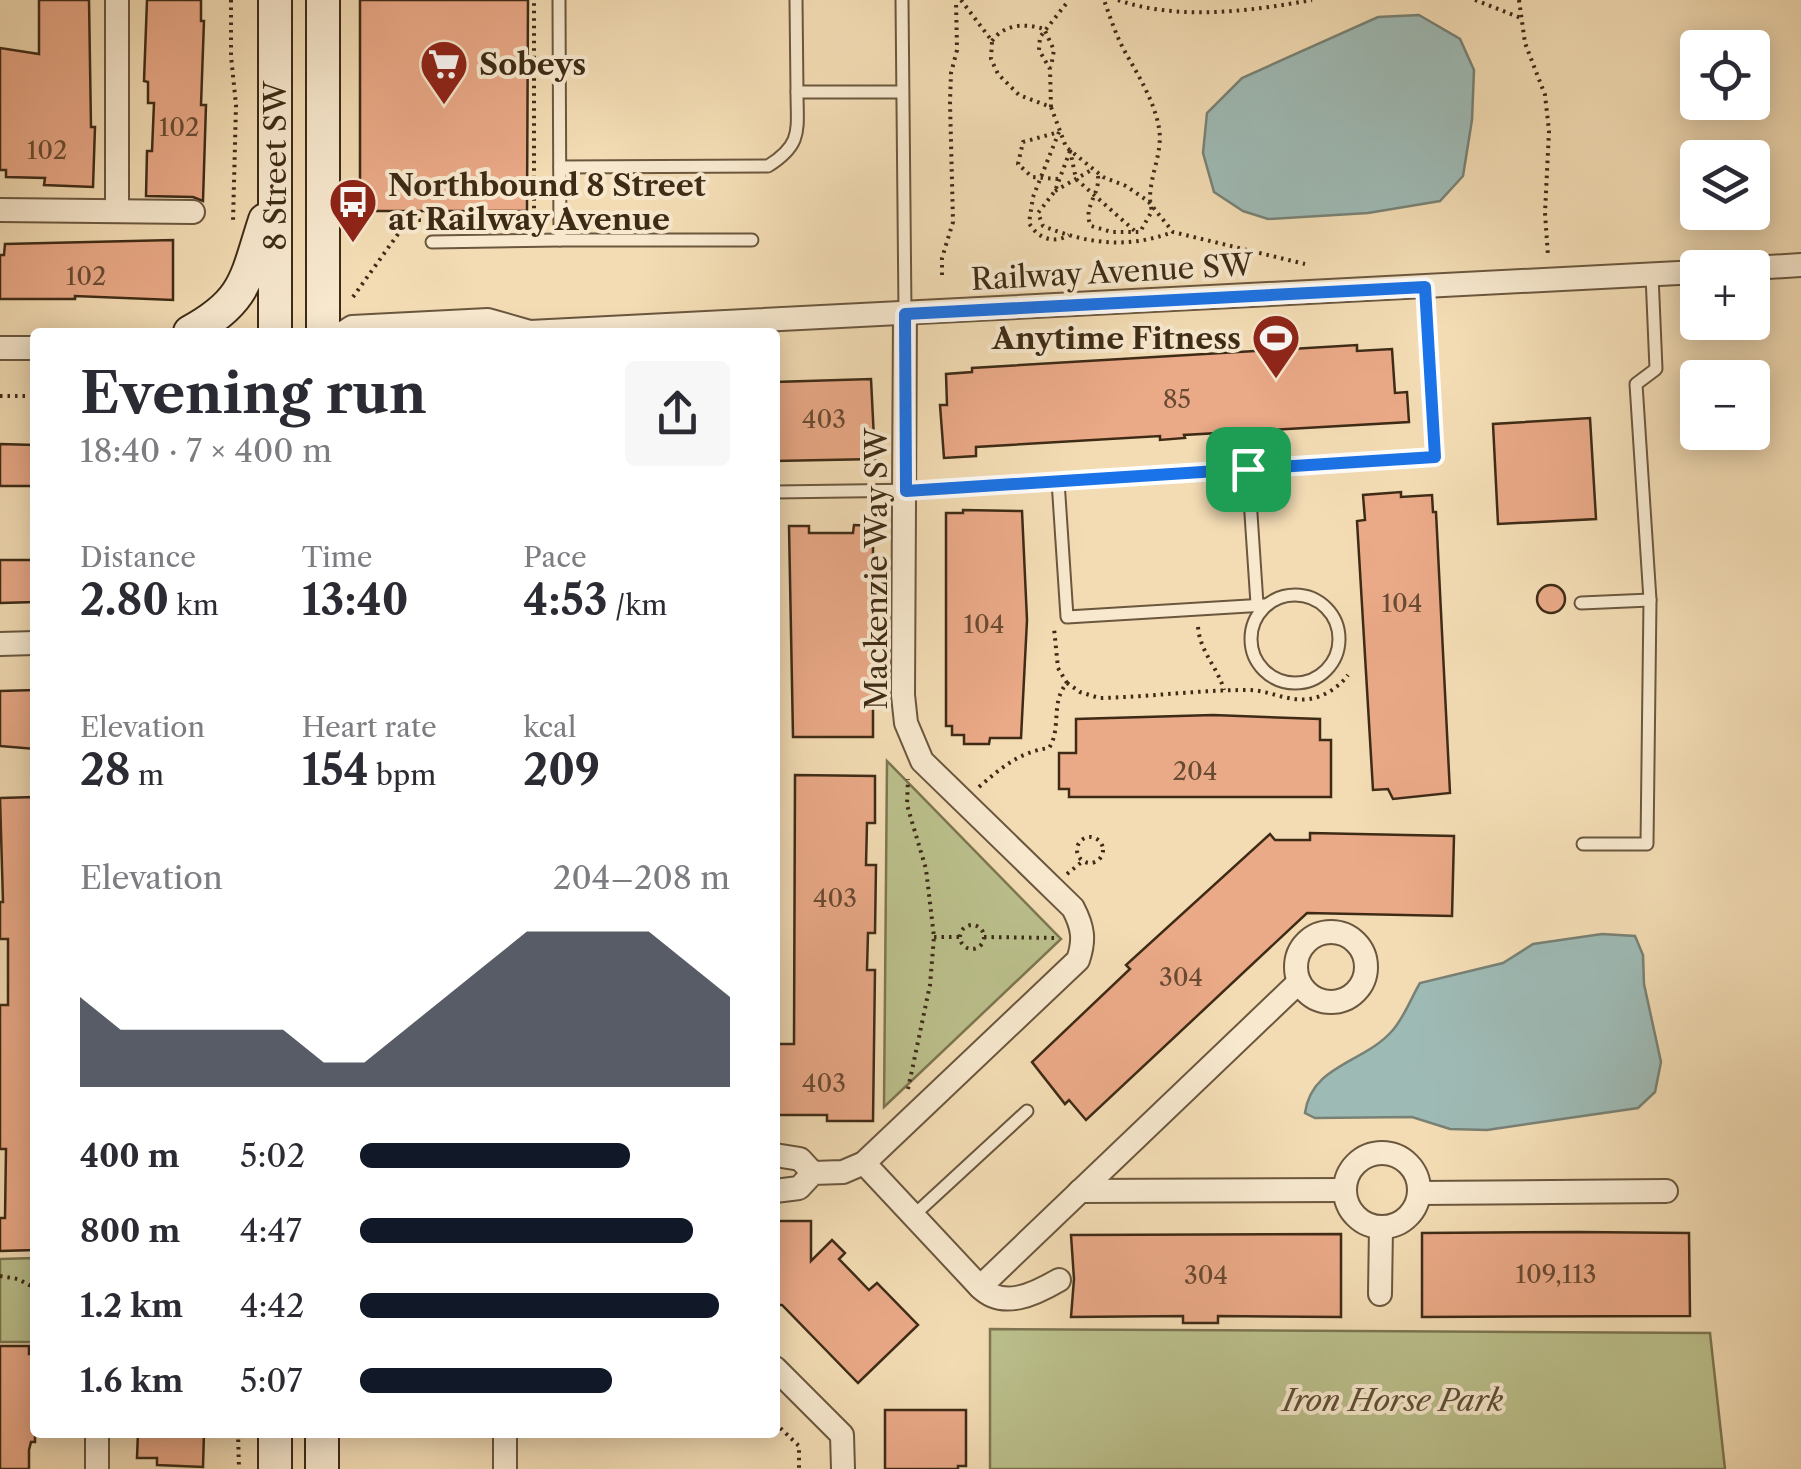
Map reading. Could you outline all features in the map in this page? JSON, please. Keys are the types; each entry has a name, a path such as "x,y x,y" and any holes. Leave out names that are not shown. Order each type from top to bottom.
{"main road":[{"name":"8 Street SW","path":"275,0 276,328"},
{"name":"8 Street SW","path":"323,328 324,0"},
{"path":"198,328 220,316 244,287 274,192"},
{"path":"276,1438 276,1469"},
{"path":"322,1438 322,1469"}],"street":[{"path":"117,0 117,211"},
{"path":"0,210 193,212"},
{"path":"1770,267 1801,266"},
{"name":"Railway Avenue SW","path":"613,328 1680,273"},
{"name":"Mackenzie Way SW","path":"905,314 906,723 922,762 1073,908 1083,939"},
{"name":"Railway Avenue SW","path":"350,328 488,320 516,328"},
{"path":"0,348 30,348"},
{"path":"0,644 30,643"},
{"path":"780,1156 800,1158 813,1172 843,1172 864,1163 1078,960 1083,939"},
{"path":"980,1287 1299,982"},
{"path":"1383,1152 1410,1165 1418,1178 1419,1193 1407,1218 1381,1227 1355,1216 1344,1190 1347,1175 1356,1163 1383,1152"},
{"path":"864,1163 989,1296 1008,1298 1036,1293 1060,1280"},
{"path":"780,1190 799,1188 813,1172"},
{"path":"1080,1191 1344,1190"},
{"path":"1419,1193 1666,1191"},
{"path":"1380,1294 1381,1227"},
{"path":"780,1373 842,1435 842,1469"},
{"path":"97,1438 97,1469"},
{"path":"505,1438 505,1469"}],"lane":[{"path":"559,0 560,240"},
{"path":"560,167 768,166 789,152 797,131 796,0"},
{"name":"Mackenzie Way SW","path":"899,3 905,314"},
{"path":"797,92 902,92"},
{"path":"432,242 752,240"},
{"path":"1583,844 1647,844 1650,600 1636,384 1656,369 1652,274"},
{"path":"780,492 906,491 1435,457 1425,287"},
{"path":"1058,481 1067,618 1261,605 1292,594 1306,596 1330,612 1337,624 1337,653 1320,676 1306,683 1277,680 1255,660 1250,646 1250,632 1261,605 1248,469"},
{"path":"1581,603 1650,600"},
{"path":"913,1216 1027,1111"}],"path":[{"path":"231,0 236,106 233,224"},
{"path":"353,297 408,220 534,220 534,0"},
{"path":"1050,69 1040,50 1040,37 1069,0"},
{"path":"1104,0 1124,50 1148,94 1159,129 1159,158 1148,200 1152,211 1128,244"},
{"path":"1118,0 1182,12 1272,7 1312,0"},
{"path":"1475,0 1522,18"},
{"path":"1519,0 1525,43 1545,94 1549,132 1545,212 1550,280"},
{"path":"962,2 992,41 991,59 998,74 1020,95 1051,107"},
{"path":"942,274 942,258 953,222 951,72 962,2"},
{"path":"992,41 1014,27 1044,29 1054,50 1051,107 1070,150 1076,179 1138,232"},
{"path":"1059,132 1023,142 1018,164 1032,177 1059,179"},
{"path":"1059,132 1029,212 1033,231 1050,240 1070,234"},
{"path":"1070,150 1095,170 1148,200 1173,232"},
{"path":"1070,150 1054,191 1040,208 1038,218 1043,226 1097,242 1128,244 1152,241 1173,232 1305,264"},
{"path":"1054,191 1095,170"},
{"path":"1095,170 1100,180 1088,210 1091,226 1126,233"},
{"path":"1097,242 1138,232"},
{"path":"0,396 30,396"},
{"path":"1196,608 1200,646 1220,676 1224,690"},
{"path":"1053,614 1054,651 1067,684 1099,698 1260,690 1286,699 1312,699 1339,686 1348,675"},
{"path":"975,790 1008,762 1034,750 1050,748 1056,738 1060,692 1067,684"},
{"path":"901,1128 930,985 934,937 926,869 907,805 908,776"},
{"path":"1088,837 1098,839 1104,848 1101,858 1083,861 1077,852 1079,842 1088,837"},
{"path":"974,925 981,929 984,938 972,949 964,946 960,937 964,928 974,925"},
{"path":"934,937 960,937"},
{"path":"984,938 1083,939"},
{"path":"0,1276 30,1285"},
{"path":"780,1428 799,1446 799,1469"},
{"path":"238,1438 238,1469"}],"green space":[{"path":"887,761 1061,939 884,1107"},
{"path":"30,1258 30,1342 0,1342 0,1259"},
{"name":"Iron Horse Park","path":"990,1329 1710,1333 1725,1469 990,1469"}],"water":[{"path":"1419,15 1460,39 1474,70 1472,120 1463,176 1440,201 1368,213 1268,219 1243,211 1214,192 1203,153 1207,113 1242,78 1378,17"},
{"path":"1602,934 1635,936 1643,955 1644,984 1661,1062 1655,1092 1638,1108 1487,1130 1450,1129 1412,1117 1315,1118 1305,1113 1317,1084 1392,1031 1420,983 1503,963 1533,944"}],"building":[{"path":"39,0 89,0 91,127 95,127 93,187 44,185 45,178 6,177 6,170 0,170 0,48 39,54"},
{"path":"147,0 201,0 201,105 206,105 203,201 193,197 146,196 154,103 148,103 148,82 144,81"},
{"name":"Sobeys","path":"360,0 528,0 527,211 360,211"},
{"path":"173,240 173,300 75,296 0,299 0,255 4,255 5,244"},
{"path":"1357,345 1357,351 1392,349 1395,393 1407,392 1409,422 1184,435 1185,438 1160,440 1160,436 976,447 976,456 944,458 940,405 947,405 946,374 972,372 972,368"},
{"path":"871,379 875,459 780,461 780,382"},
{"path":"1590,418 1596,519 1498,524 1493,424"},
{"path":"0,444 30,445 30,486 0,486"},
{"path":"1401,492 1401,497 1432,495 1436,512 1450,793 1393,799 1388,789 1373,790 1357,521 1365,520 1363,495"},
{"path":"1022,511 1027,620 1021,738 990,738 989,744 964,744 964,735 952,735 952,726 946,726 946,513"},
{"path":"854,525 873,526 873,737 793,737 789,526 809,526 809,533 853,533"},
{"path":"0,560 30,560 30,602 0,603"},
{"path":"1551,585 1561,589 1565,599 1561,609 1551,613 1541,609 1537,599 1541,589"},
{"path":"30,690 30,749 0,746 0,691"},
{"path":"1213,715 1320,719 1320,740 1331,740 1331,797 1069,797 1069,789 1059,789 1059,753 1076,753 1076,719"},
{"path":"795,775 875,776 875,823 867,823 866,865 876,865 875,933 868,933 867,970 875,970 873,1121 827,1121 827,1115 780,1115 780,1044 794,1044"},
{"path":"30,797 30,1250 0,1251 0,1218 5,1218 6,1149 0,1149 0,1005 8,1005 8,939 0,939 0,798"},
{"path":"1310,833 1454,836 1452,916 1307,913 1086,1120 1069,1100 1065,1104 1032,1062 1130,969 1126,965 1270,834 1275,840 1310,840"},
{"path":"780,1221 811,1221 811,1261 832,1240 845,1253 839,1259 869,1290 877,1283 918,1325 858,1383 782,1305"},
{"path":"1422,1233 1689,1233 1690,1316 1422,1317"},
{"path":"1341,1234 1341,1317 1218,1316 1218,1323 1183,1323 1183,1316 1071,1317 1071,1235"},
{"path":"0,1346 29,1346 30,1438 35,1438 35,1442 31,1442 29,1450 29,1469 0,1469"},
{"path":"885,1410 966,1410 966,1466 885,1469"},
{"path":"138,1438 204,1438 203,1467 157,1465 157,1458 137,1458"}],"place":[{"name":"Sobeys","path":"444,106"},
{"name":"Northbound 8 Street at Railway Avenue","path":"353,244"},
{"name":"Anytime Fitness","path":"1276,380"}],"route":[{"path":"1425,287 1435,457 1248,469 906,491 905,314 1425,287"}]}
